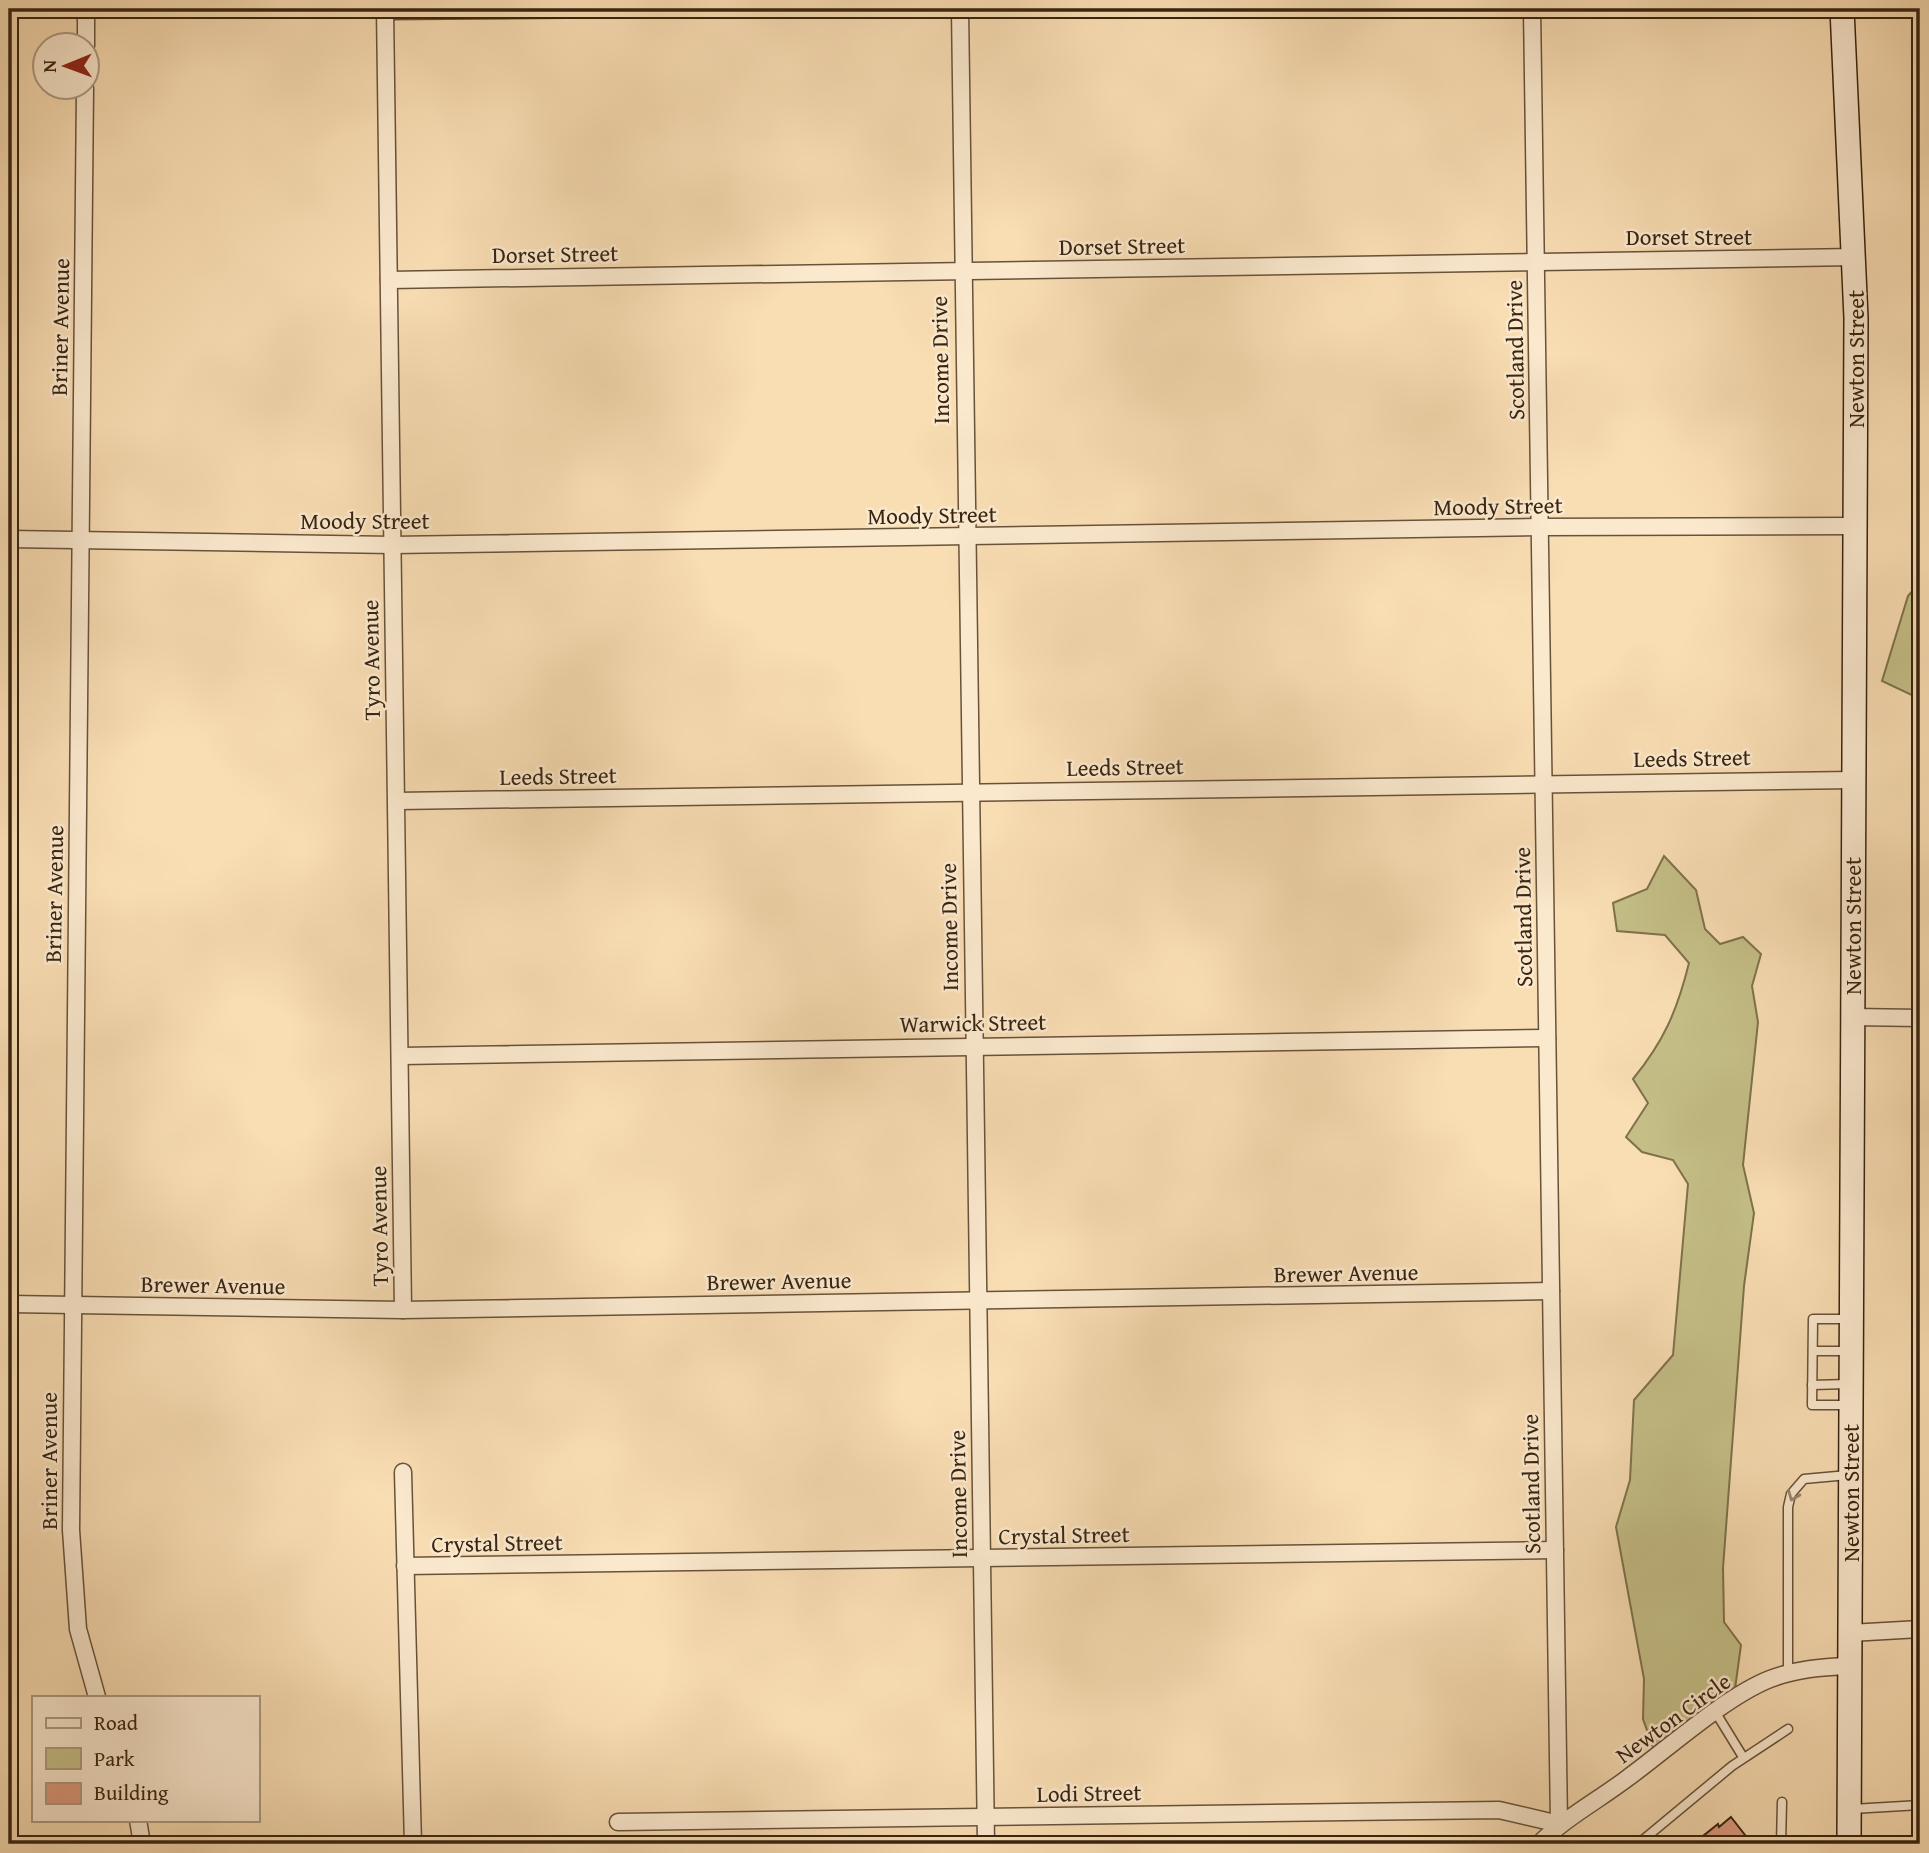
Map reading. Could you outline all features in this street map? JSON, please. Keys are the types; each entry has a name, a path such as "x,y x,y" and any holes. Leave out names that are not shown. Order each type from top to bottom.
{"street":[{"path":"86,9 86,32"},
{"path":"385,10 625,9"},
{"name":"Income Drive","path":"960,9 986,1844"},
{"name":"Scotland Drive","path":"1532,9 1559,1824"},
{"name":"Newton Street","path":"1842,9 1856,257 1849,1844"},
{"name":"Tyro Avenue","path":"385,10 403,1310"},
{"name":"Briner Avenue","path":"85,102 72,1306 72,1572 78,1629 97,1696"},
{"name":"Dorset Street","path":"389,280 1856,257"},
{"name":"Moody Street","path":"9,538 80,542 392,545 1540,527 1855,526"},
{"name":"Leeds Street","path":"397,801 1854,780"},
{"path":"1853,1017 1920,1018"},
{"name":"Warwick Street","path":"400,1056 1547,1038"},
{"name":"Brewer Avenue","path":"9,1304 403,1310 1551,1291"},
{"path":"403,1472 413,1844"},
{"name":"Crystal Street","path":"405,1566 1555,1550"},
{"path":"1850,1633 1920,1629"},
{"name":"Newton Circle","path":"1539,1844 1559,1824 1767,1680 1788,1673 1849,1667"},
{"name":"Lodi Street","path":"618,1822 1499,1810 1559,1824"},
{"path":"138,1822 142,1844"}],"lane":[{"path":"1851,1319 1813,1319 1812,1405 1851,1395"},
{"path":"1813,1351 1851,1352"},
{"path":"1812,1385 1851,1395"},
{"path":"1788,1673 1788,1507 1791,1494 1797,1484 1814,1476 1851,1475"},
{"path":"1716,1713 1743,1757"},
{"path":"1638,1844 1743,1757 1788,1730"},
{"path":"1781,1844 1782,1802"},
{"path":"1849,1809 1920,1805"}],"green space":[{"path":"1920,582 1920,699 1882,681 1908,596"},
{"path":"1664,856 1696,890 1705,929 1720,944 1743,937 1761,954 1752,986 1758,1022 1743,1165 1754,1213 1744,1286 1723,1568 1724,1622 1741,1645 1735,1689 1654,1750 1643,1719 1644,1679 1616,1527 1630,1480 1634,1400 1673,1355 1688,1184 1673,1160 1642,1152 1626,1137 1648,1103 1633,1079 1668,1025 1689,963 1665,935 1617,931 1613,903 1647,889"}],"building":[{"path":"1731,1817 1752,1844 1693,1844 1718,1824 1719,1827"}]}
